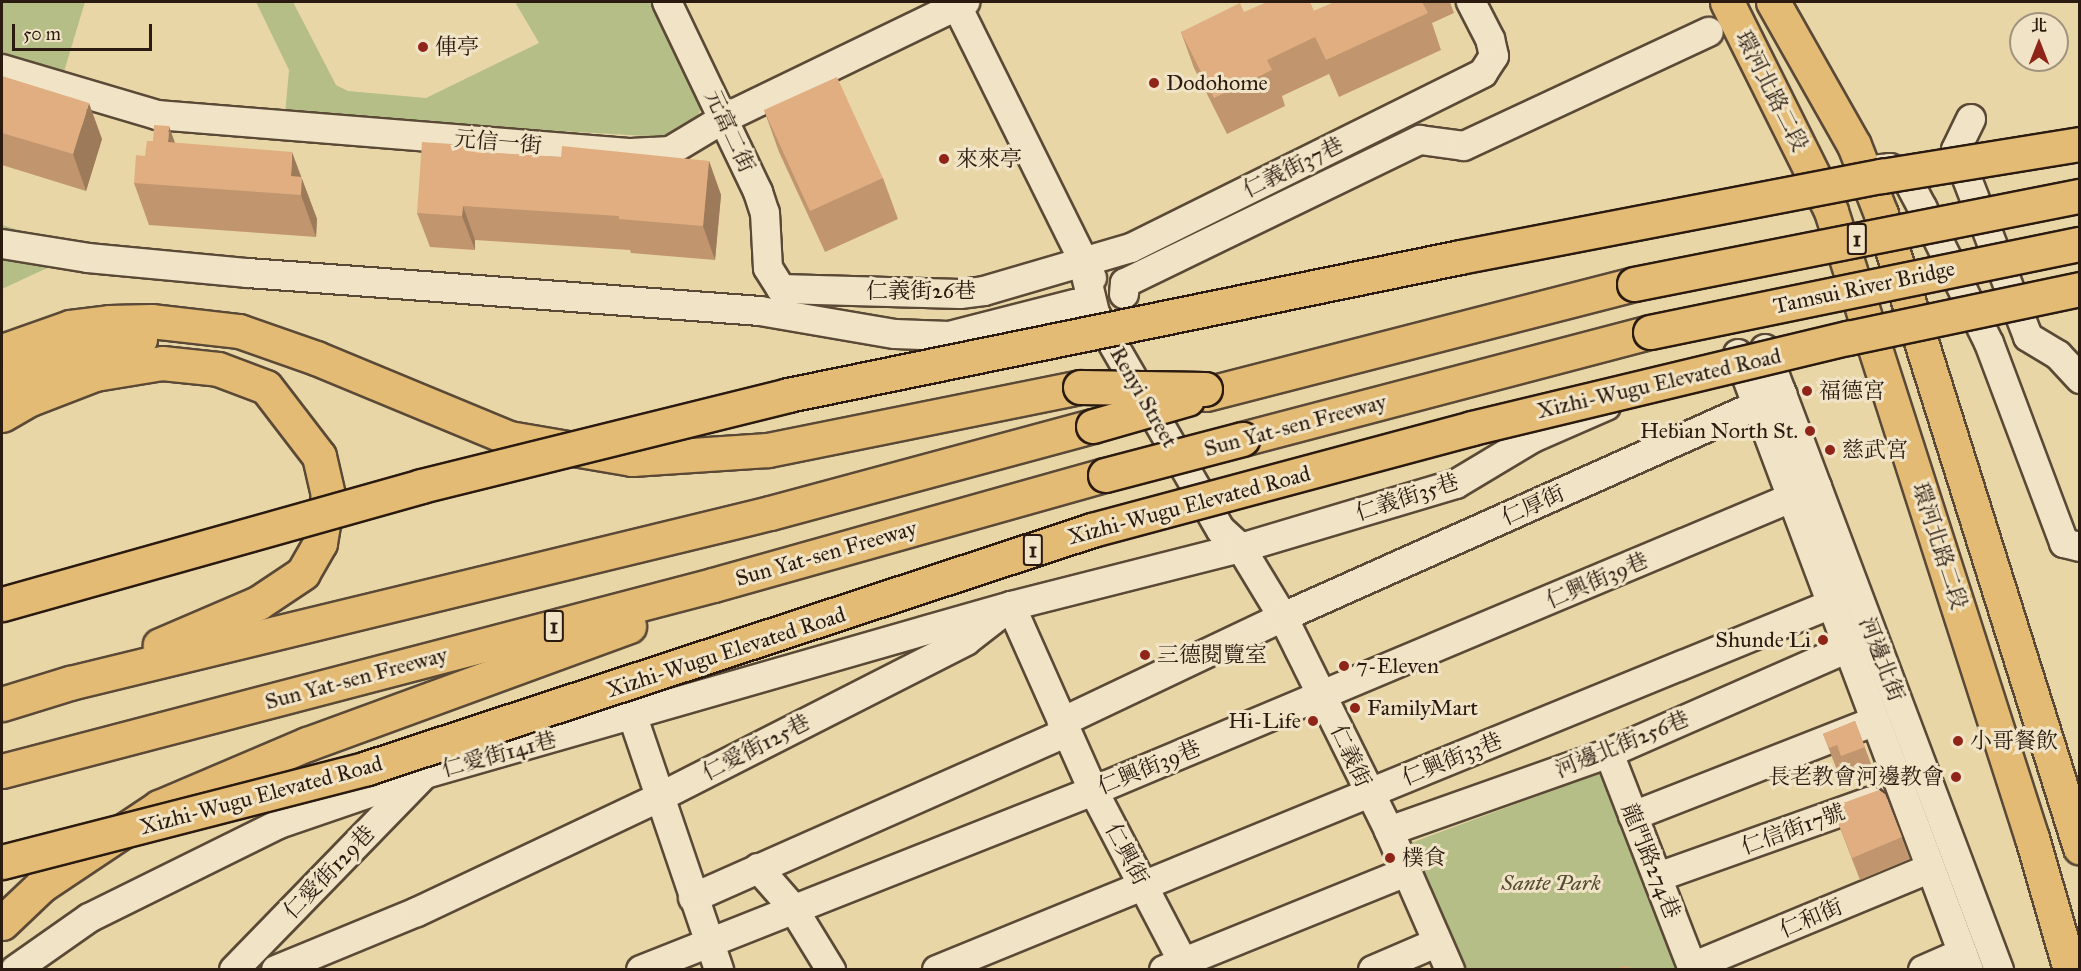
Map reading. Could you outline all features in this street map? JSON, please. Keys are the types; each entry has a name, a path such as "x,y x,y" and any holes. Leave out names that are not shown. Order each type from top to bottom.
{"main road":[{"name":"環河北路二段","path":"1727,2 1818,183 1868,320 2070,969"},
{"name":"環河北路二段","path":"1773,2 1854,145 1881,214 2079,848"},
{"path":"2,604 421,486 788,395 1460,257 1882,176 2079,144"},
{"name":"1","path":"2,704 70,683 770,513 1093,426 1209,392 1634,284 2079,196"},
{"name":"Tamsui River Bridge","path":"1650,332 2079,244"},
{"name":"Xizhi-Wugu Elevated Road","path":"2,862 367,768 1092,530 1472,428 1848,338 2079,289"},
{"path":"2,351 70,327 109,322 209,326 270,341 508,438 632,459 768,450 1080,387 1209,392"},
{"name":"Sun Yat-sen Freeway","path":"2,771 878,539 1105,475 1650,332"},
{"path":"2,383 56,357 113,342 211,334 270,341"},
{"path":"2,416 30,399 95,374 162,363 218,369 266,387 319,456 328,495 320,543 303,573 258,603 70,683"},
{"path":"2,923 42,885 159,807 307,744 878,539"}],"street":[{"name":"元富二街","path":"668,2 725,118 765,213 768,268"},
{"name":"仁義街37巷","path":"1083,263 1131,248 1482,73 1494,56 1490,39 1471,2"},
{"name":"元信一街","path":"2,69 157,115 631,153 670,151 725,118 959,3"},
{"name":"Renyi Street","path":"959,3 1083,263 1095,313 1221,530 1241,549"},
{"path":"1124,294 1125,283 1420,140 1464,146 1709,32"},
{"path":"1971,119 1956,150 2028,337 2058,355 2079,379"},
{"path":"1818,183 1863,170 1890,168 1906,177 1994,353 2064,543 2079,547"},
{"path":"1881,214 1898,203 1923,207"},
{"path":"2,244 88,258 248,273 760,311 895,334 949,336 1075,304"},
{"name":"仁義街26巷","path":"768,268 781,289 960,294 984,291 1083,263"},
{"name":"仁義街35巷","path":"1241,549 1456,484 1533,438 1713,359 1752,352 1868,320"},
{"name":"河邊北街","path":"1752,352 1916,785 1999,969"},
{"name":"仁厚街","path":"693,898 1064,728 1283,617 1770,399"},
{"name":"河邊北街","path":"1805,492 1834,603 1877,720 1916,785 1929,869 1966,961"},
{"name":"仁興街39巷","path":"642,969 1323,696 1805,492"},
{"name":"仁愛街125巷","path":"276,969 417,912 658,798 966,641 1011,606 1241,549"},
{"name":"仁義街","path":"1241,549 1283,617 1323,696 1368,793 1389,831 1436,943 1450,969"},
{"name":"仁興街33巷","path":"937,969 1834,603"},
{"name":"仁愛街141巷","path":"15,969 89,918 157,882 279,824 424,774 633,717 1011,606"},
{"name":"仁興街","path":"1011,606 1093,790 1144,886 1178,967"},
{"name":"河邊北街256巷","path":"1389,831 1609,753 1851,646"},
{"path":"633,717 658,798 719,969"},
{"path":"1633,816 1877,720"},
{"name":"龍門路274巷","path":"1609,753 1693,968"},
{"name":"仁愛街129巷","path":"234,969 424,774"},
{"name":"仁信街17號","path":"1658,876 1916,785"},
{"path":"758,868 793,908 831,969"},
{"name":"仁和街","path":"1693,968 1929,869"},
{"path":"1178,967 1407,872"},
{"path":"1373,969 1436,943"},
{"path":"1923,969 1966,961"}],"green space":[{"path":"2,2 85,2 63,75 2,55"},
{"path":"256,2 293,2 336,85 348,91 426,98 539,43 515,2 652,2 701,109 696,119 664,135 646,136 285,115 289,70"},
{"path":"2,225 86,250 2,289"},
{"name":"Sante Park","path":"1600,773 1679,969 1466,969 1408,844"}],"building":[{"path":"1267,2 1310,2 1314,11 1335,2 1422,2 1428,13 1326,60 1315,37 1267,60 1272,70 1214,98 1181,32 1240,3 1244,12"},
{"path":"2,76 89,103 73,154 2,133"},
{"path":"837,77 883,178 810,211 764,110"},
{"path":"154,125 169,126 168,142 292,152 291,176 302,177 301,195 134,183 136,155 145,156 147,141 153,141"},
{"path":"422,142 467,145 466,151 561,157 562,146 709,161 703,226 619,219 619,216 463,206 462,216 417,213"},
{"path":"1855,721 1865,747 1841,756 1837,745 1829,748 1823,734"},
{"path":"1879,790 1885,794 1902,837 1852,858 1832,807"},
{"path":"1627,966 1632,969 1613,969"}],"place":[{"name":"俥亭","path":"423,47"},
{"name":"Dodohome","path":"1154,83"},
{"name":"來來亭","path":"944,159"},
{"name":"福德宮","path":"1807,391"},
{"name":"Hebian North St.","path":"1810,431"},
{"name":"慈武宮","path":"1830,450"},
{"name":"Shunde Li","path":"1823,640"},
{"name":"三德閱覽室","path":"1145,655"},
{"name":"7-Eleven","path":"1344,666"},
{"name":"FamilyMart","path":"1355,708"},
{"name":"Hi-Life","path":"1313,721"},
{"name":"小哥餐飲","path":"1958,741"},
{"name":"長老教會河邊教會","path":"1956,777"},
{"name":"樸食","path":"1390,858"}]}
